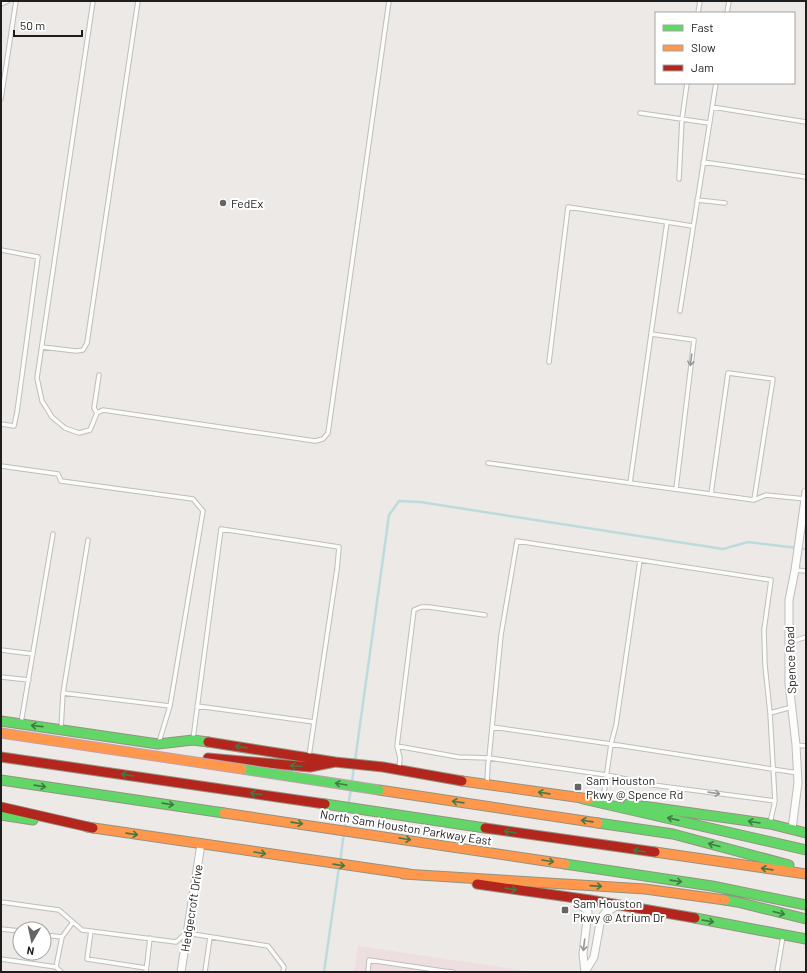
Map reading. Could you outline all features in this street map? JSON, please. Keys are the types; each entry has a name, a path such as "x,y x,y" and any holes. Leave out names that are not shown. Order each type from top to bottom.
{"main road":[{"path":"1,721 158,744 193,740 583,799 806,850"},
{"path":"1,733 673,834 806,869"},
{"path":"1,739 310,767 335,762"},
{"name":"North Sam Houston Parkway East","path":"1,757 806,874"},
{"name":"North Sam Houston Parkway East","path":"1,780 367,833 712,886 806,905"},
{"path":"583,799 603,800 770,824 806,833"},
{"path":"1,806 93,828"},
{"path":"1,815 574,898 806,939"},
{"path":"403,874 645,889 737,902 806,919"}],"street":[{"name":"Spence Road","path":"792,829 798,774 790,683 788,643 789,600 806,495"},
{"name":"Hedgecroft Drive","path":"181,972 201,844"},
{"path":"574,898 588,912 583,954 585,972"},
{"path":"585,972 594,957 600,918 604,913 618,905"}],"lane":[{"path":"1,4 8,1"},
{"path":"1,99 16,1"},
{"path":"93,1 37,378 42,401 52,417 65,428 79,433 90,430 97,413 104,410 315,441 323,439 328,433 389,1"},
{"path":"42,347 76,351 83,350 87,343 138,1"},
{"path":"698,12 700,1"},
{"path":"727,12 729,1"},
{"path":"679,179 682,119 687,84"},
{"path":"680,311 692,226 716,84"},
{"path":"712,107 806,122"},
{"path":"640,113 709,123"},
{"path":"703,162 806,177"},
{"path":"697,200 725,203"},
{"path":"548,362 568,207 692,226"},
{"path":"630,483 667,222"},
{"path":"1,250 38,258 14,426 1,424"},
{"path":"651,334 694,340 676,490"},
{"path":"711,494 728,373 773,379 754,500"},
{"path":"97,413 94,408 99,375"},
{"path":"488,463 754,500 766,495 806,495"},
{"path":"1,466 58,474 62,480 73,482 193,499 203,511 170,706 158,744"},
{"path":"193,740 221,529 339,547 309,757"},
{"path":"21,724 52,534"},
{"path":"61,729 63,693 88,540"},
{"path":"487,785 501,635 517,541 771,580 764,630 765,665 770,713 775,802 770,824"},
{"path":"603,800 611,744 616,725 640,560"},
{"path":"795,570 806,571"},
{"path":"398,770 400,758 397,746 414,610 421,607 429,607 485,615"},
{"path":"788,643 806,637"},
{"path":"1,650 33,654"},
{"path":"1,677 28,680"},
{"path":"63,693 170,706"},
{"path":"197,706 314,722"},
{"path":"770,713 792,706"},
{"path":"492,727 611,744 798,774"},
{"path":"397,746 458,757 489,758 607,775 653,785 775,802"},
{"path":"796,746 806,746"},
{"path":"1,902 59,910 82,930 176,942 186,934 268,946 284,967 283,972"},
{"path":"56,967 62,937 74,922"},
{"path":"1,929 12,931"},
{"path":"91,931 87,960 146,970 150,938"},
{"path":"777,972 783,934"},
{"path":"52,936 62,937"},
{"path":"205,972 210,938"},
{"path":"1,959 56,967 61,972"},
{"path":"368,972 369,960 453,972"}],"shaded area":[{"path":"358,946 533,972 354,972"}],"waterway":[{"path":"355,761 389,515 399,501 420,502 723,549 748,542 806,549"},
{"path":"352,781 354,766"},
{"path":"348,805 351,790"},
{"path":"345,826 347,811"},
{"path":"340,862 344,833"},
{"path":"324,972 339,867"}],"traffic: fast":[{"path":"1,721 158,744 193,740 208,742"},
{"path":"242,769 379,790"},
{"path":"1,780 224,813"},
{"path":"583,799 806,850"},
{"path":"325,804 485,828"},
{"path":"628,804 770,824 806,833"},
{"path":"1,815 33,820"},
{"path":"598,823 673,834 789,865"},
{"path":"565,864 712,886 806,905"},
{"path":"725,900 806,919"},
{"path":"695,918 806,939"}],"traffic: slow":[{"path":"1,733 242,769"},
{"path":"462,781 589,799"},
{"path":"379,790 598,823"},
{"path":"224,813 565,864"},
{"path":"87,827 409,874"},
{"path":"655,852 806,874"},
{"path":"403,874 645,889 725,900"}],"traffic: jam":[{"path":"208,742 335,762 383,767 462,781"},
{"path":"1,757 325,804"},
{"path":"208,758 310,767 335,762"},
{"path":"1,807 93,828"},
{"path":"485,828 655,852"},
{"path":"477,884 590,900 695,918"}],"place":[{"name":"FedEx","path":"223,203"},
{"name":"Sam Houston Pkwy @ Spence Rd","path":"578,787"},
{"name":"Sam Houston Pkwy @ Atrium Dr","path":"565,910"}]}
